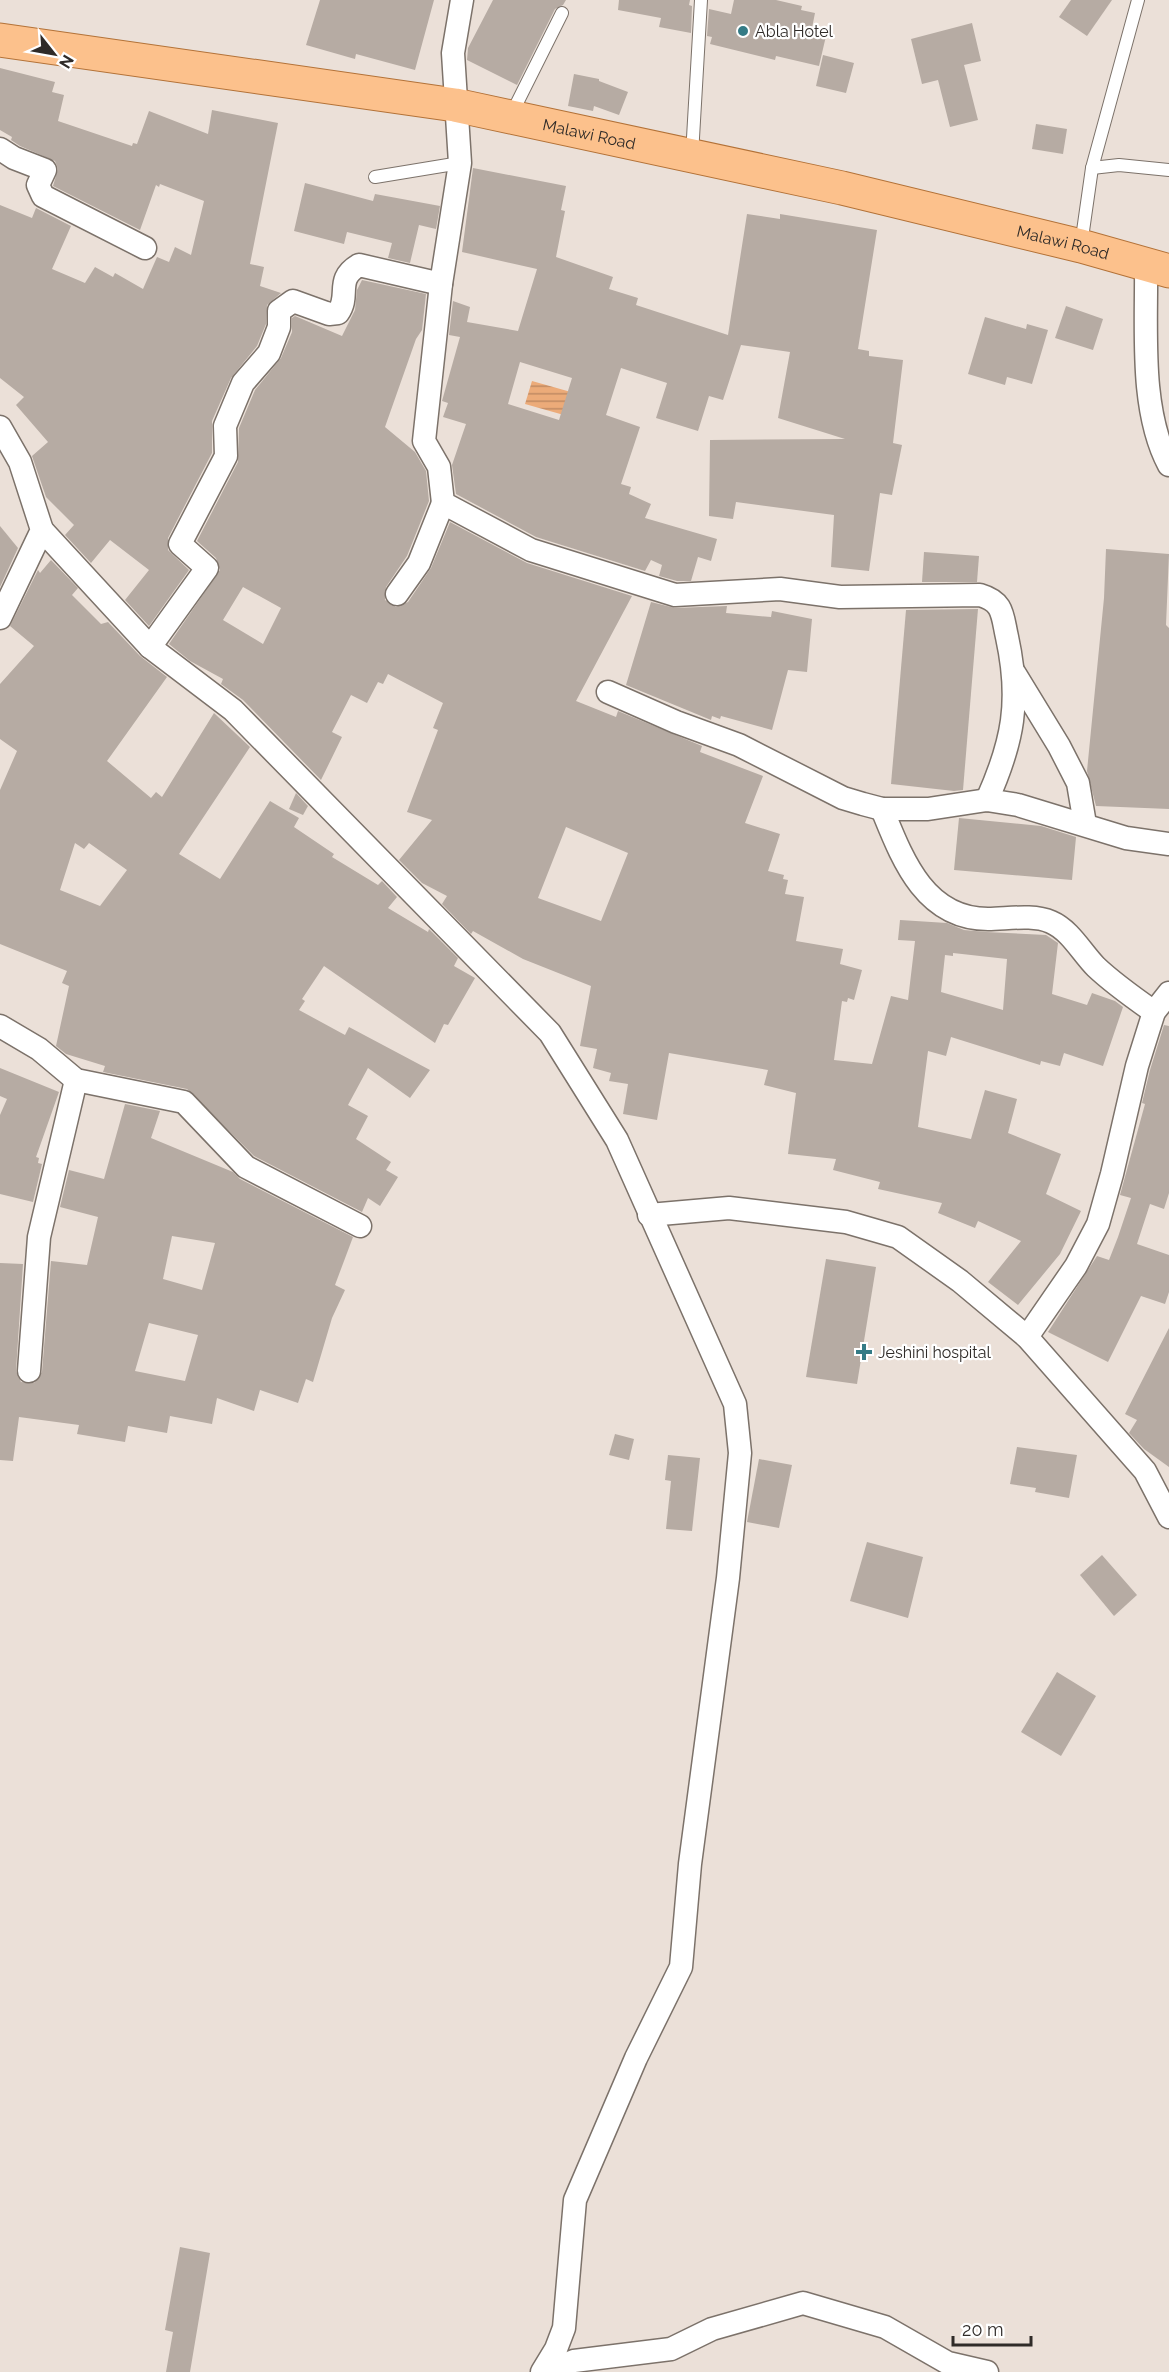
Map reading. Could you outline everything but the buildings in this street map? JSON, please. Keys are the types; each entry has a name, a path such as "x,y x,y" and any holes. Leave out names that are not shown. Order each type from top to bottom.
{"main road":[{"name":"Malawi Road","path":"0,40 455,105 511,116 842,188 1081,246 1158,268"}],"street":[{"path":"397,594 419,563 443,503 439,467 424,441 441,284 460,163 453,53 462,0"},
{"path":"0,149 14,158 45,170 38,185 43,196 145,248"},
{"path":"150,647 207,568 180,544 226,456 225,426 243,383 269,353 279,327 279,311 293,301 329,314 338,313 343,307 344,280 350,270 359,265 441,284"},
{"path":"1158,268 1152,417 1159,447 1169,465"},
{"path":"0,427 20,462 42,530 150,647 233,710 550,1033 617,1140 649,1215 717,1358 735,1404 740,1453 729,1578 690,1864 681,1967 636,2058 575,2200 564,2328 544,2372"},
{"path":"443,503 531,550 675,595 780,589 840,597 980,595 993,599 1001,610 1015,674 1013,719 1004,762 987,800"},
{"path":"0,618 42,530"},
{"path":"1015,674 1059,746 1078,783 1085,824"},
{"path":"608,692 676,722 739,745 843,798 882,809 928,809 987,800 1018,805 1126,838 1169,844"},
{"path":"882,809 905,866 932,900 944,908 976,919 1051,921 1060,927 1096,967 1154,1012"},
{"path":"1027,1337 1076,1266 1098,1224 1137,1066 1154,1012 1169,993"},
{"path":"0,1026 39,1049 76,1080 184,1102 246,1167 360,1226"},
{"path":"29,1371 39,1237 76,1080"},
{"path":"649,1215 729,1208 846,1222 898,1237 960,1281 1027,1337 1145,1471 1169,1517"},
{"path":"544,2372 574,2361 671,2349 712,2330 803,2303 885,2327 948,2363 987,2372"}],"lane":[{"path":"692,157 701,0"},
{"path":"1081,246 1092,168 1138,0"},
{"path":"511,116 562,13"},
{"path":"375,177 460,163"},
{"path":"1092,168 1119,165 1169,170"}],"shaded area":[{"path":"532,381 585,396 578,419 525,404"}],"place":[{"name":"Abla Hotel","path":"743,31"},
{"name":"Jeshini hospital","path":"864,1352"}]}
